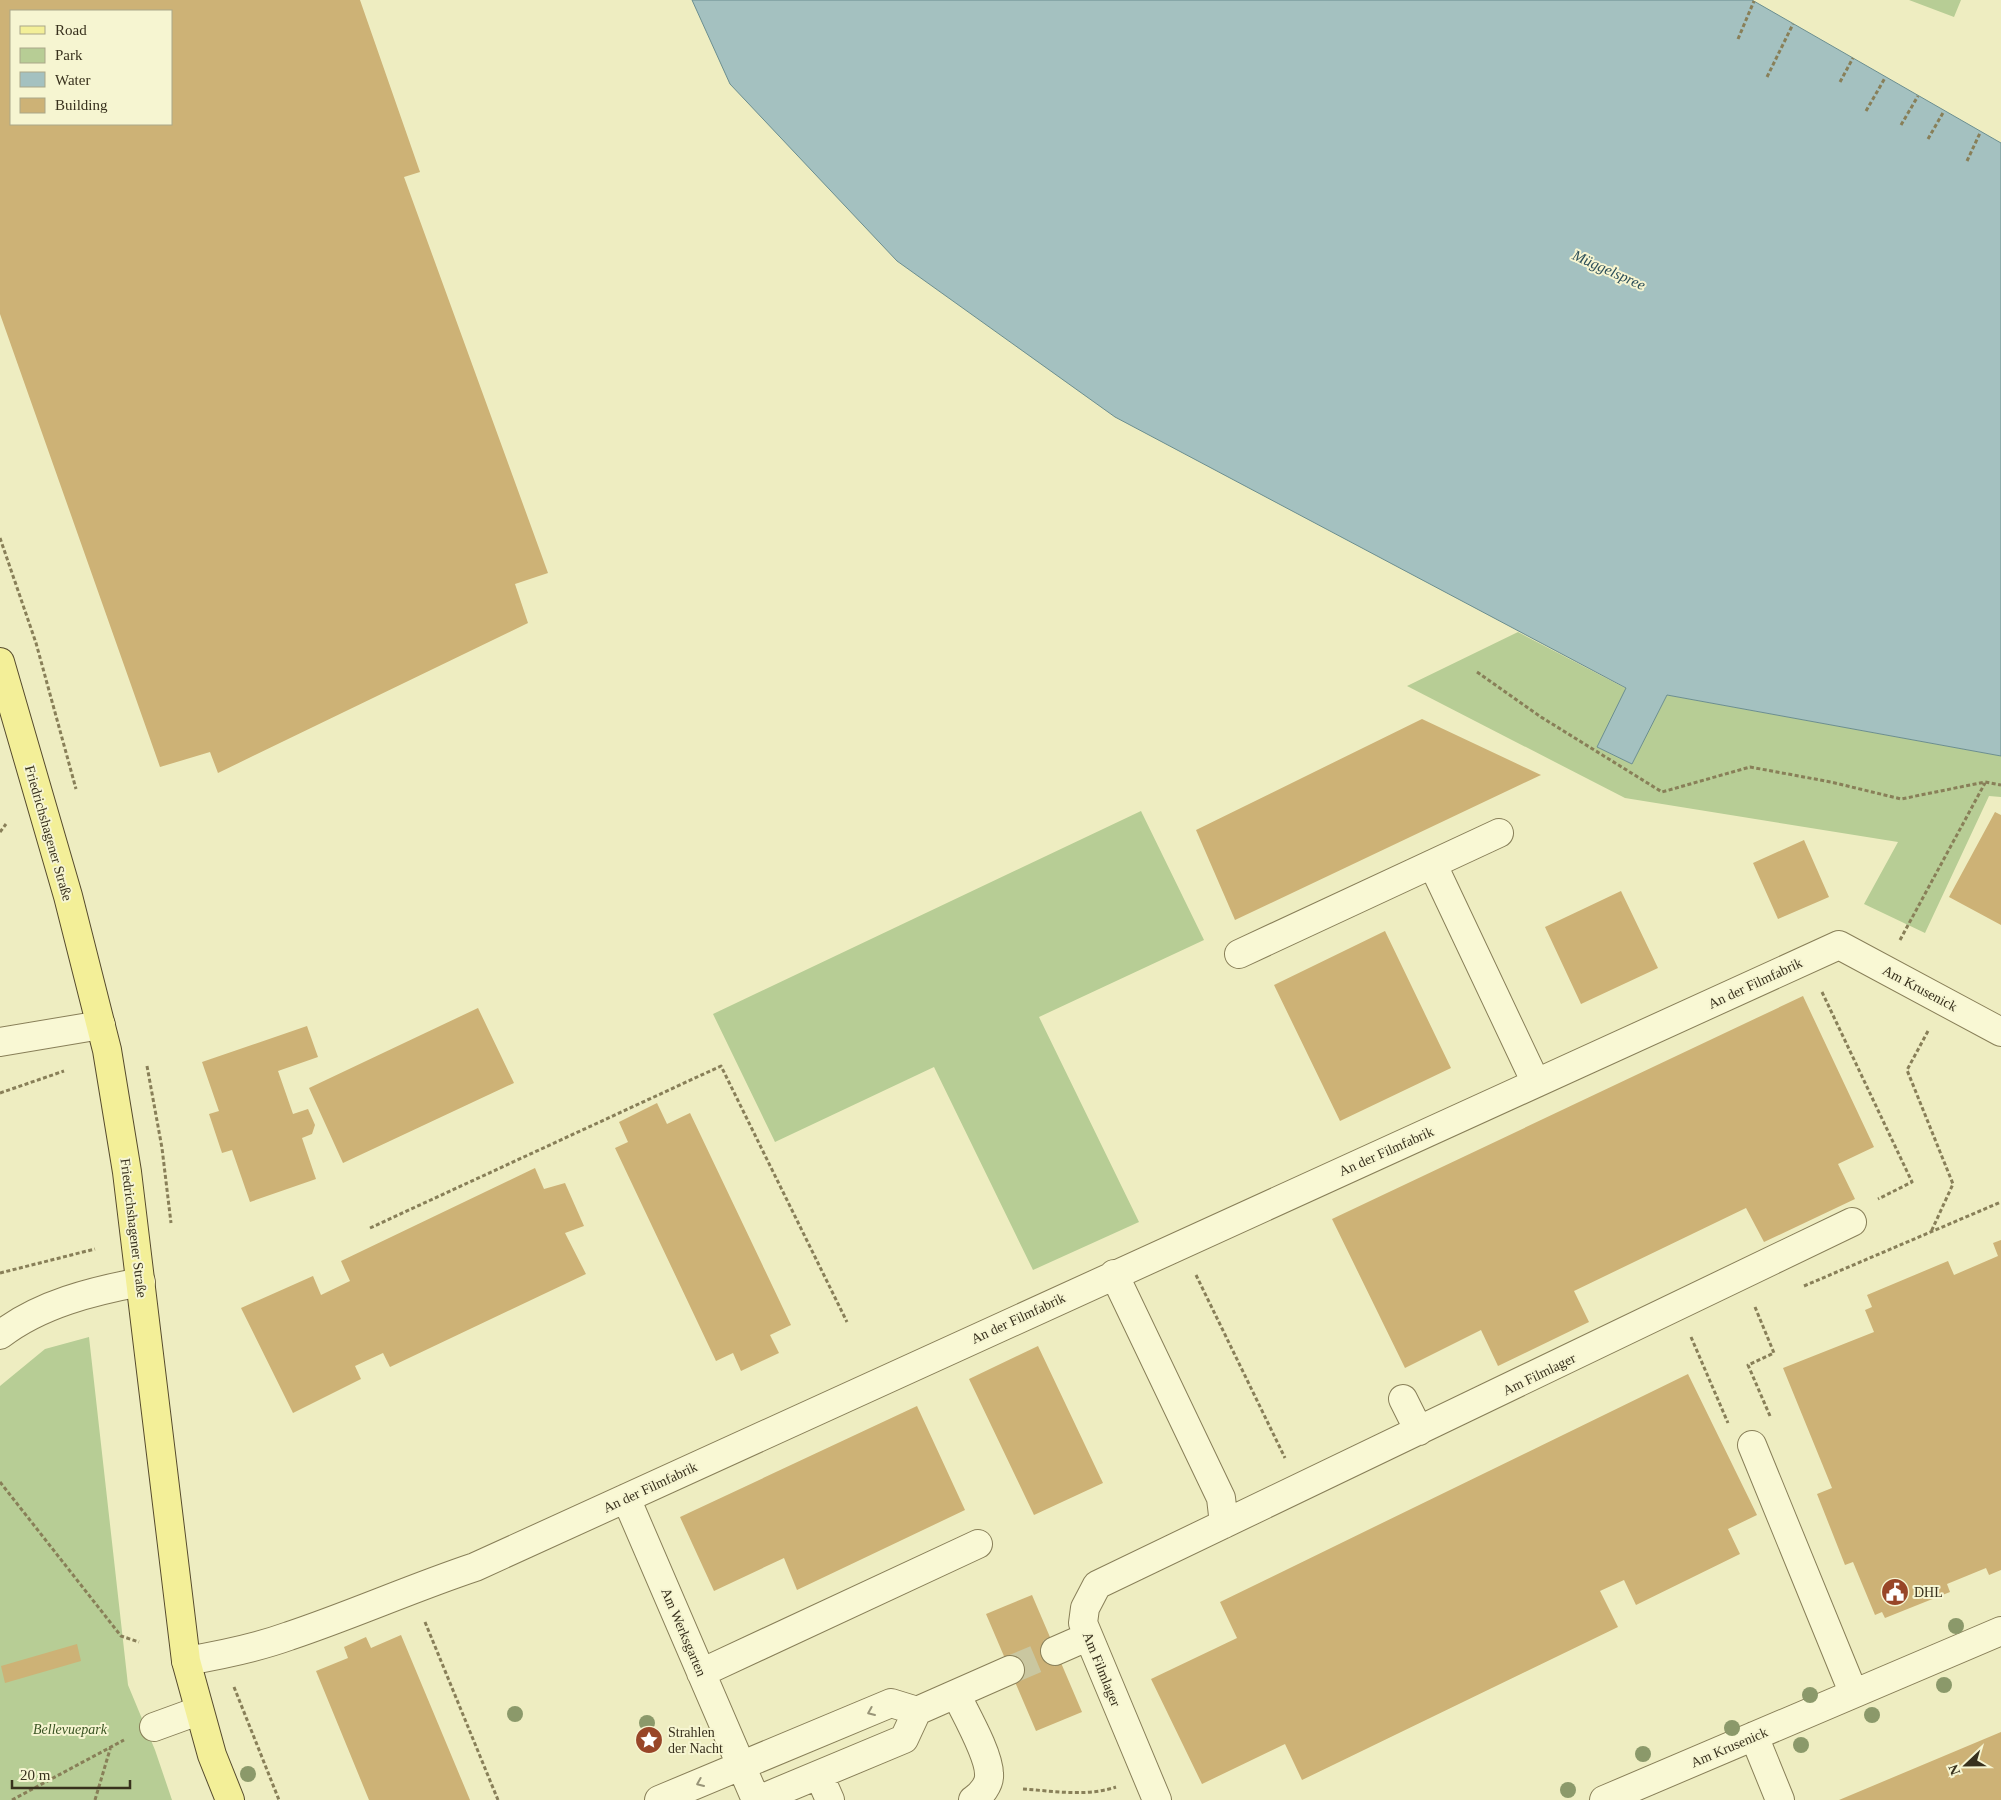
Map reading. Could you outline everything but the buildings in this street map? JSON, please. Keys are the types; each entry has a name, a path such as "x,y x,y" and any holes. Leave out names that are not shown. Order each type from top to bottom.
{"main road":[{"name":"Friedrichshagener Straße","path":"0,662 68,896 101,1025 127,1172 186,1661 198,1711 212,1755 230,1800"}],"street":[{"path":"1239,954 1434,865 1499,833"},
{"path":"1434,865 1536,1083"},
{"name":"Am Krusenick","path":"1839,945 2001,1032"},
{"name":"An der Filmfabrik","path":"186,1661 239,1651 289,1636 411,1589 475,1567 1839,945"},
{"path":"0,1042 101,1025"},
{"name":"Am Filmlager","path":"1152,1788 1087,1637 1083,1623 1085,1608 1097,1585 1852,1222"},
{"path":"1114,1274 1221,1498 1224,1524"},
{"path":"0,1335 15,1323 86,1293 141,1282"},
{"path":"1403,1399 1419,1431"},
{"path":"1752,1445 1853,1692"},
{"name":"Am Werksgarten","path":"626,1498 757,1800 904,1739 917,1711"},
{"path":"701,1673 978,1544"},
{"name":"Am Krusenick","path":"1604,1800 1853,1692 2001,1631"},
{"path":"1055,1651 1087,1637"},
{"path":"659,1800 891,1703 917,1711 1010,1670"},
{"path":"956,1694 987,1761 990,1776 978,1794"},
{"path":"154,1727 198,1711"},
{"path":"1754,1736 1780,1800"},
{"path":"819,1774 830,1800"}],"path":[{"path":"1738,38 1754,1"},
{"path":"1767,77 1793,24"},
{"path":"1840,82 1853,58"},
{"path":"1866,111 1885,78"},
{"path":"1900,125 1918,96"},
{"path":"1928,139 1944,111"},
{"path":"1967,161 1980,133"},
{"path":"1477,672 1541,717 1662,792 1750,767 1831,782 1901,799 1985,782 2001,785"},
{"path":"1885,970 1985,782"},
{"path":"0,832 6,824"},
{"path":"1806,959 1912,1182 1856,1209 1852,1222"},
{"path":"1932,1232 1953,1184 1907,1070 1944,1002"},
{"path":"370,1228 721,1066 847,1322"},
{"path":"0,1092 64,1071"},
{"path":"1799,1288 2001,1202"},
{"path":"1181,1244 1300,1488"},
{"path":"0,1273 95,1249"},
{"path":"1763,1304 1754,1307 1774,1353 1748,1365 1771,1419"},
{"path":"0,1482 121,1636 139,1642"},
{"path":"411,1589 498,1800"},
{"path":"12,1800 111,1746 154,1727"},
{"path":"95,1800 111,1746"},
{"path":"978,1794 1152,1788"}],"green space":[{"path":"1909,0 1961,0 1954,17"},
{"path":"1518,632 1627,689 1597,747 1632,764 1667,695 2001,756 2001,797 1989,796 1925,933 1864,904 1898,842 1625,798 1407,686"},
{"path":"1141,811 1204,940 1039,1017 1139,1222 1033,1270 934,1067 775,1142 713,1014"},
{"name":"Bellevuepark","path":"89,1337 128,1685 155,1750 172,1800 0,1800 0,1386 45,1349"}],"water":[{"name":"Müggelspree","path":"692,0 1752,0 2001,143 2001,756 1667,695 1632,764 1597,747 1626,688 1115,417 897,261 730,84"}],"tunnel":[{"path":"1010,1670 1055,1651"}],"place":[{"name":"DHL","path":"1895,1592"},
{"name":"Strahlen der Nacht","path":"649,1740"}]}
